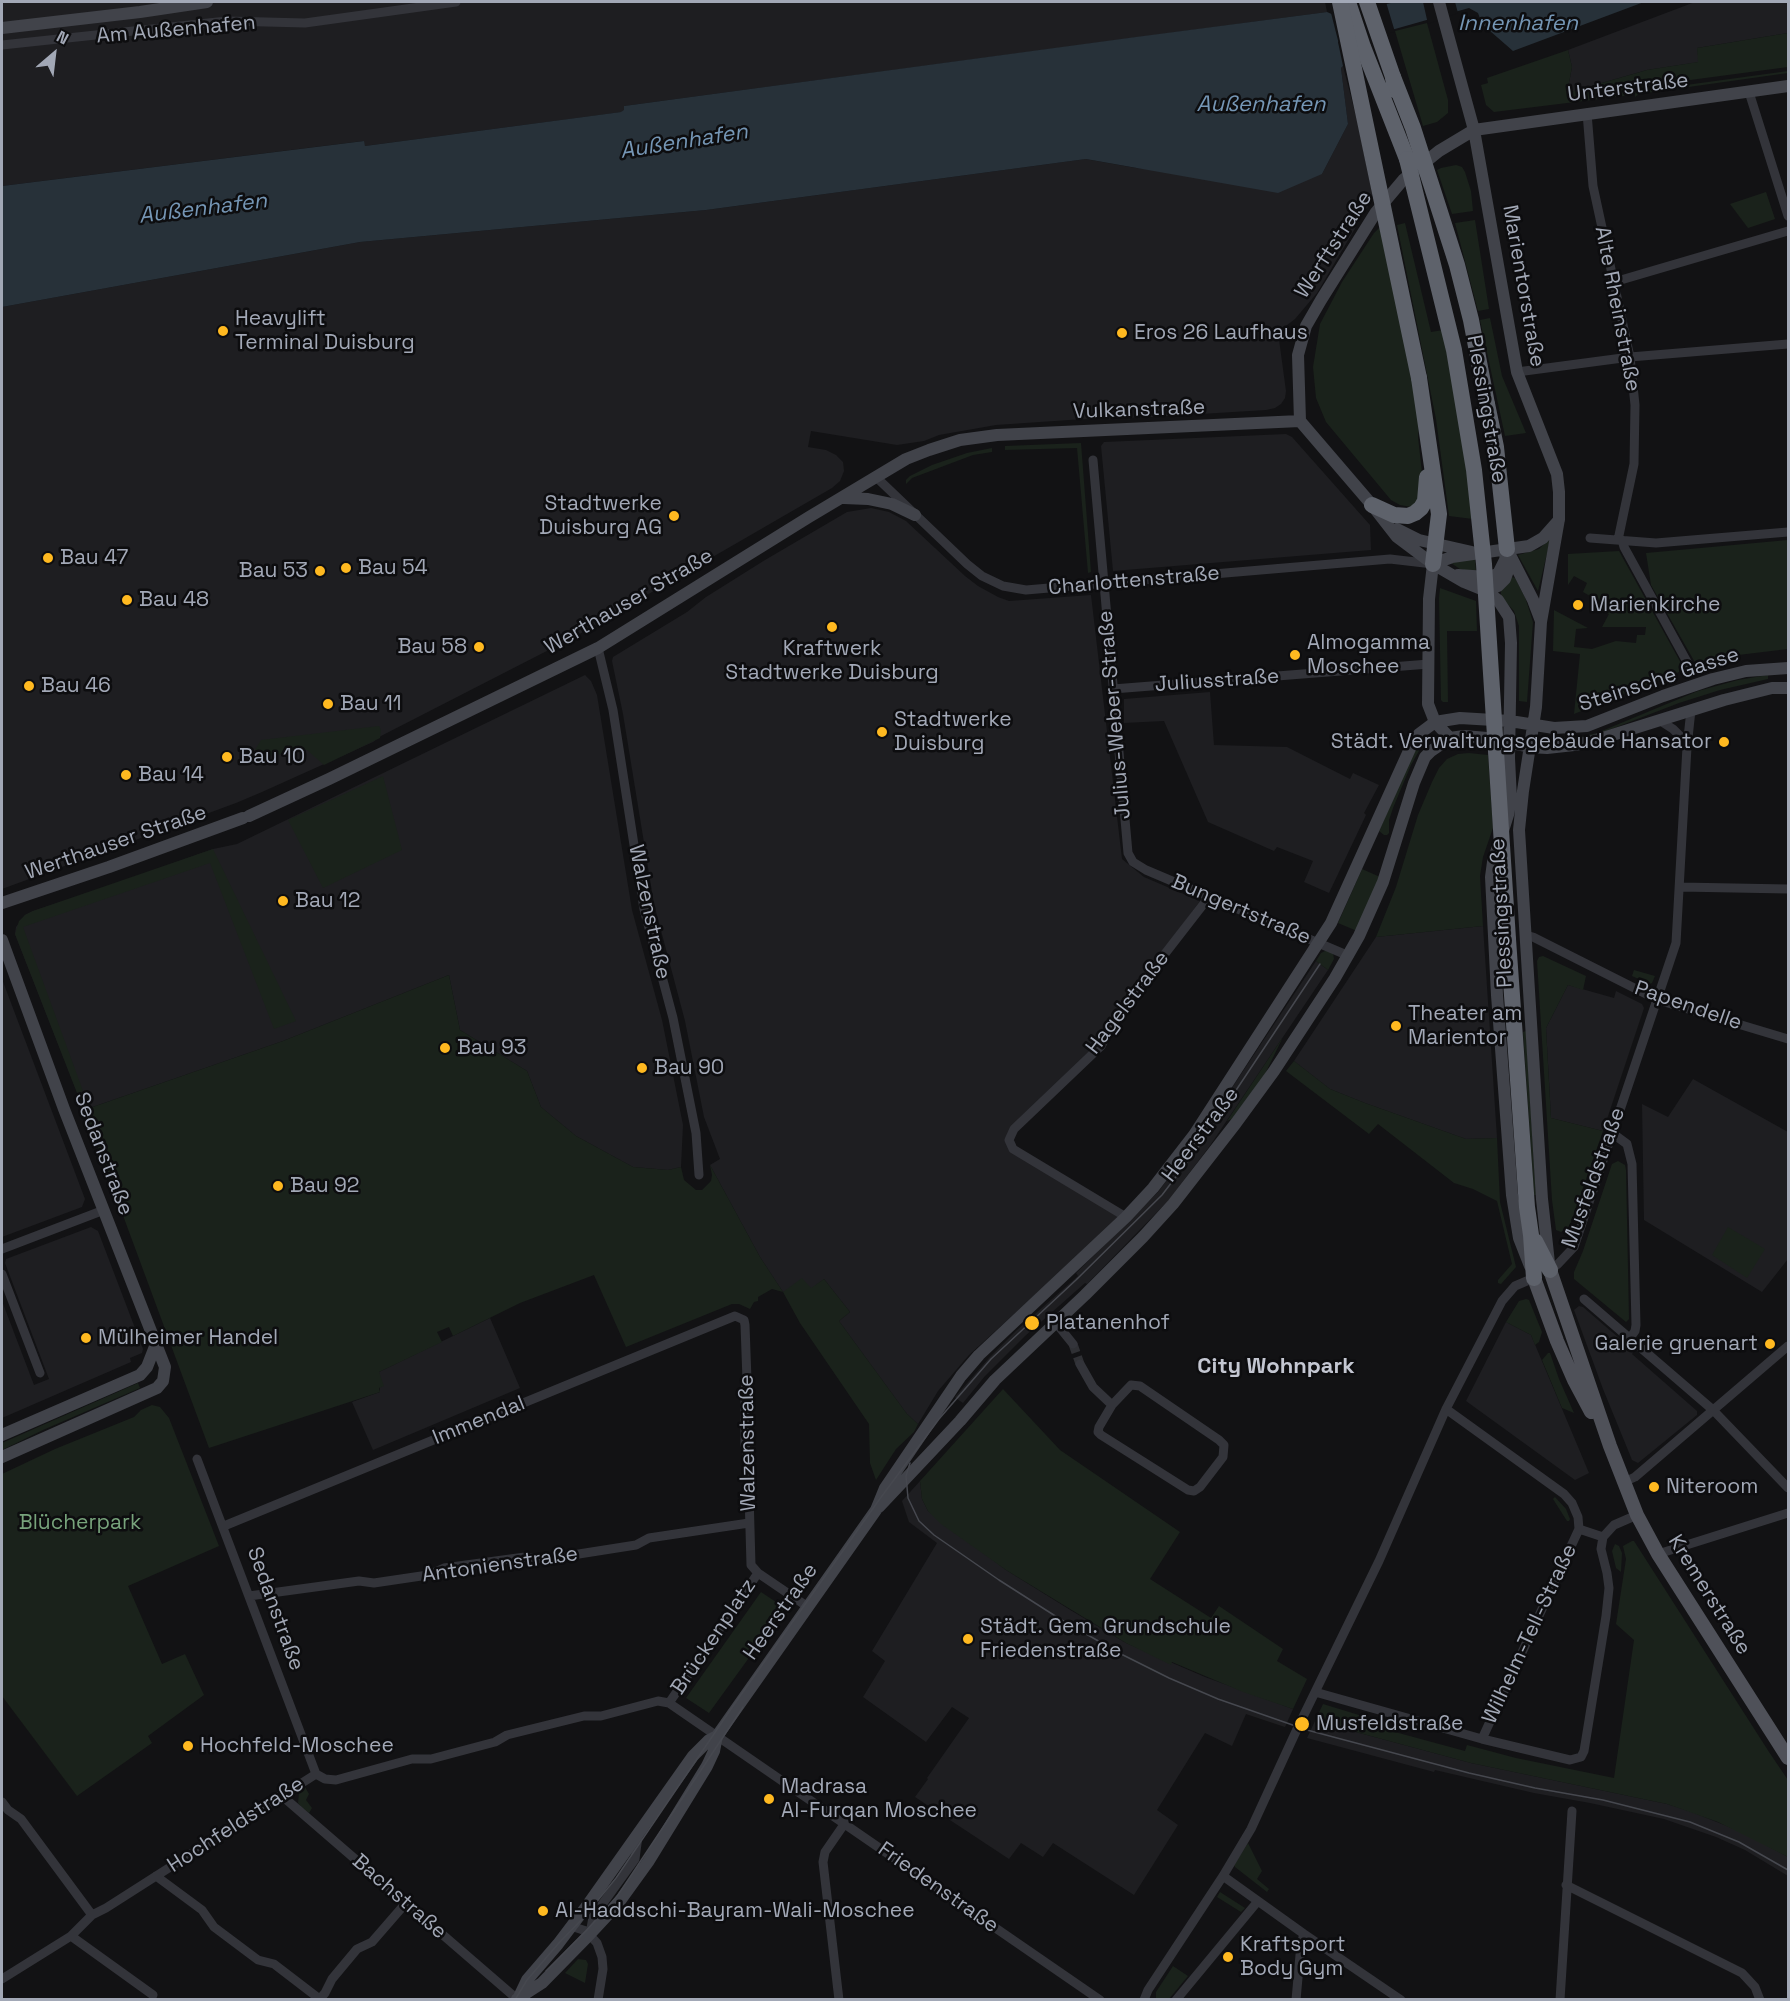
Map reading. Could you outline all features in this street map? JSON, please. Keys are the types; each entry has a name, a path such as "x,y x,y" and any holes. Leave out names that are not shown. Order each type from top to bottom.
{"highway":[{"path":"1340,2 1411,335 1429,437 1439,514 1433,564"},
{"name":"Plessingstraße","path":"1348,2 1407,159 1454,350 1474,470 1484,564 1508,939 1534,1278"},
{"path":"1367,2 1413,128 1457,265 1471,320 1496,447 1507,549"},
{"path":"1393,77 1407,159"},
{"path":"1372,505 1401,516 1415,513 1421,508 1427,493 1429,437"},
{"name":"Plessingstraße","path":"1532,1235 1550,1270"}],"main road":[{"path":"2,28 207,2"},
{"name":"Marientorstraße","path":"1439,2 1474,130 1517,372 1557,474 1559,519"},
{"name":"Unterstraße","path":"1474,130 1788,86"},
{"name":"Werftstraße","path":"1300,421 1298,355 1306,326 1321,300 1362,233 1403,180 1439,151 1474,130"},
{"path":"1300,421 1397,537 1433,564 1486,591 1498,586 1505,579 1511,564 1507,549"},
{"name":"Vulkanstraße","path":"876,477 906,459 960,440 998,435 1300,421"},
{"name":"Werthauser Straße","path":"2,903 246,817 598,648 876,477"},
{"path":"843,498 868,499 892,504 915,514"},
{"path":"1372,505 1404,533 1419,540 1476,553"},
{"path":"1433,564 1476,553 1529,546 1544,538 1559,519"},
{"name":"Plessingstraße","path":"1550,1270 1542,1199 1519,830 1533,724 1541,622 1559,519"},
{"path":"1450,574 1487,577 1498,574 1505,560 1507,549"},
{"name":"Plessingstraße","path":"1507,549 1533,600 1541,622"},
{"path":"1433,564 1429,599 1429,710 1435,722 1450,738"},
{"name":"Plessingstraße","path":"1486,591 1498,600 1509,618 1511,643 1510,809 1493,862 1491,877 1498,1018 1512,1195 1519,1238 1534,1278"},
{"name":"Steinsche Gasse","path":"1435,722 1460,718 1510,721 1554,728 1587,726 1713,679 1746,671 1788,669"},
{"name":"Steinsche Gasse","path":"1450,738 1464,736 1547,748 1590,741 1772,688 1788,688"},
{"name":"Heerstraße","path":"590,1934 617,1905 654,1854 707,1766 714,1751 717,1736 876,1510 885,1488 960,1376 974,1359 1126,1216 1153,1188 1194,1135 1320,943 1413,742 1435,722"},
{"name":"Heerstraße","path":"876,1510 885,1503 995,1380 1143,1237 1208,1160 1274,1071 1349,956 1375,904 1410,794 1425,757 1435,747 1450,738"},
{"name":"Sedanstraße","path":"2,940 165,1367 163,1381 158,1388 2,1457"},
{"name":"Kremerstraße","path":"1550,1270 1610,1446 1637,1515 1658,1554 1788,1758"},
{"name":"Kremerstraße","path":"1534,1278 1574,1380 1610,1446"},
{"path":"2,1435 140,1375 147,1367 156,1344"},
{"name":"Heerstraße","path":"517,1999 527,1980 589,1903 693,1756 709,1740 717,1736"},
{"path":"517,1999 542,1983 590,1934"}],"street":[{"name":"Am Außenhafen","path":"2,45 227,21 305,23 456,2"},
{"path":"1749,92 1788,216"},
{"name":"Alte Rheinstraße","path":"1587,113 1593,186 1630,357 1635,405 1634,464 1620,540"},
{"path":"1614,282 1788,231"},
{"path":"1517,372 1630,357 1788,344"},
{"name":"Julius-Weber-Straße","path":"1093,460 1126,843 1128,854 1133,862"},
{"name":"Charlottenstraße","path":"876,477 975,570 1003,586 1026,590 1390,559 1433,564"},
{"path":"1590,538 1656,543 1788,532"},
{"path":"1620,540 1692,671"},
{"name":"Walzenstraße","path":"598,648 613,710 645,909 673,1018 696,1132 699,1175"},
{"name":"Juliusstraße","path":"1113,689 1429,664"},
{"name":"Musfeldstraße","path":"1144,2000 1148,1990 1251,1829 1379,1561 1446,1409 1502,1301 1515,1286 1550,1270 1574,1247 1676,943 1691,710"},
{"path":"1659,720 1673,729 1687,747"},
{"name":"Bungertstraße","path":"1133,862 1146,870 1349,956"},
{"path":"1680,887 1788,889"},
{"name":"Hagelstraße","path":"1126,1216 1013,1149 1009,1140 1014,1129 1101,1046 1119,1013 1209,897"},
{"name":"Papendelle","path":"1525,936 1533,937 1658,999 1788,1039"},
{"path":"1612,1133 1627,1144 1632,1164 1636,1324 1635,1331 1630,1338"},
{"path":"2,1249 104,1210"},
{"path":"2,1274 40,1373"},
{"path":"1584,1299 1713,1410 1788,1488"},
{"name":"Walzenstraße","path":"735,1316 744,1320 746,1325 745,1445 748,1458 751,1564 758,1573"},
{"name":"Immendal","path":"224,1526 735,1316"},
{"path":"1056,1323 1073,1344"},
{"path":"1624,1482 1635,1477 1788,1346"},
{"path":"1080,1364 1094,1387 1112,1405"},
{"path":"1131,1385 1140,1386 1220,1440 1224,1445 1223,1456 1200,1487 1194,1491 1188,1490 1101,1435 1098,1431 1099,1427 1112,1405 1131,1385"},
{"path":"1446,1409 1564,1494 1572,1503 1578,1517 1579,1529 1603,1537"},
{"name":"Sedanstraße","path":"197,1459 316,1774"},
{"path":"1658,1554 1788,1513"},
{"path":"1315,1692 1482,1739 1570,1760 1581,1757 1584,1751 1609,1588 1601,1549 1603,1537 1614,1525 1637,1515"},
{"name":"Antonienstraße","path":"249,1596 359,1581 374,1583 428,1575 444,1568 525,1557 547,1559 636,1545 649,1538 749,1522"},
{"name":"Wilhelm-Tell-Straße","path":"1482,1739 1579,1529"},
{"name":"Brückenplatz","path":"717,1736 669,1703 758,1573 807,1607"},
{"name":"Hochfeldstraße","path":"2,1980 71,1936 92,1915 316,1774 326,1779 336,1780 412,1759 431,1759 495,1742 507,1735 584,1716 601,1716 658,1701 669,1703"},
{"name":"Friedenstraße","path":"717,1736 1100,2000"},
{"name":"Bachstraße","path":"281,1795 517,1999"},
{"path":"2,1802 8,1810 21,1819 92,1915"},
{"path":"1560,2000 1572,1811"},
{"path":"839,2000 823,1862 825,1851 845,1823"},
{"name":"Heerstraße","path":"590,1934 593,1917 635,1859 638,1836"},
{"path":"156,1876 202,1910 213,1927 258,1960 274,1964 320,1999 332,1979 357,1949 372,1942 405,1904"},
{"path":"1223,1876 1401,2000"},
{"path":"1566,1885 1742,1973 1755,1987 1760,2000"},
{"path":"1176,2000 1258,1901"},
{"path":"571,1926 590,1934 597,1943 603,1969 598,2000"},
{"path":"1296,2000 1304,1934"},
{"path":"71,1936 153,1995"}],"shaded area":[{"path":"2,2 1325,2 1327,12 624,106 622,112 365,146 363,141 2,186"},
{"path":"1695,2 1788,2 1788,33 1697,48 1699,62 1647,70 1567,93 1572,67 1568,50"},
{"path":"1343,66 1373,198 1317,293 1295,319 1278,332 1286,391 1285,398 1275,408 996,425 897,445 811,431 808,447 826,450 843,462 844,471 840,481 832,488 576,636 373,742 262,792 2,889 2,307 360,242 706,210 1086,159 1136,168 1322,174 1348,124 1341,68"},
{"path":"1286,434 1292,437 1370,525 1371,550 1113,571 1101,446 1104,442"},
{"path":"871,508 889,512 906,521 965,576 998,597 1009,601 1091,595 1122,859 1144,877 1200,901 1121,1008 1099,1044 1006,1142 1120,1218 969,1355 938,1391 918,1424 907,1414 839,1321 850,1312 824,1279 811,1289 783,1292 760,1257 710,1165 720,1159 704,1117 685,1021 654,904 623,714 612,661 613,657 687,612 706,597 765,560 847,512"},
{"path":"585,675 591,681 597,695 632,910 662,1020 683,1125 681,1167 668,1170 633,1167 576,1136 541,1107 527,1071 460,1030 449,975 283,1041 84,1110 15,934 16,927 25,915 213,849 237,844"},
{"path":"1210,692 1214,745 1287,747 1350,779 1353,773 1379,785 1364,813 1366,815 1329,893 1304,882 1313,861 1277,847 1274,851 1208,822 1164,721 1124,723 1124,699"},
{"path":"1483,926 1497,1138 1466,1139 1365,1103 1330,1089 1294,1061 1376,937"},
{"path":"1316,961 1328,970 1209,1147 1168,1201 1087,1284 1085,1283 1025,1336 985,1376 963,1403 957,1399 955,1397 989,1358 1078,1276 1076,1273 1158,1192 1198,1139"},
{"path":"2,979 85,1199 82,1207 2,1237"},
{"path":"1568,985 1614,998 1616,991 1642,1004 1644,1008 1603,1131 1551,1118 1546,1028"},
{"path":"1693,1079 1788,1132 1788,1259 1762,1292 1644,1220 1642,1104 1668,1117"},
{"path":"91,1227 98,1231 143,1349 142,1353 130,1358 131,1362 2,1418 2,1301 34,1385 49,1379 5,1263 6,1259"},
{"path":"1579,1306 1634,1351 1632,1354 1697,1411 1697,1415 1638,1463 1632,1460 1603,1389 1574,1310"},
{"path":"490,1318 520,1388 373,1450 352,1402 380,1392 379,1372"},
{"path":"1506,1322 1531,1335 1589,1473 1575,1480 1466,1401"},
{"path":"920,1481 922,1499 928,1511 1006,1570 1072,1611 1126,1643 1205,1677 1293,1709 1285,1727 1246,1714 1232,1746 1205,1733 1157,1810 1178,1825 1134,1895 1053,1843 1043,1857 1021,1843 1009,1859 915,1797 969,1718 952,1707 926,1742 863,1697 885,1661 872,1651 937,1543 909,1522 902,1501"},
{"path":"1315,1721 1471,1763 1667,1804 1692,1812 1744,1833 1788,1857 1788,1876 1745,1850 1664,1819 1435,1770 1434,1772 1307,1738"}],"green space":[{"path":"1427,23 1448,100 1448,113 1437,122 1423,126 1395,31"},
{"path":"1788,33 1788,67 1630,88 1624,96 1494,112 1486,105 1481,85 1488,83 1487,78 1568,50 1572,67 1567,93 1647,70 1698,62 1697,48"},
{"path":"1788,71 1788,73 1639,94 1635,97 1635,92"},
{"path":"1456,165 1462,167 1465,172 1471,191 1473,211 1452,214 1437,170"},
{"path":"1766,192 1775,219 1748,228 1730,204"},
{"path":"1475,220 1489,309 1478,311 1455,223"},
{"path":"1405,223 1431,332 1443,330 1459,413 1473,519 1449,516 1436,419 1397,225"},
{"path":"1380,227 1420,417 1418,437 1423,482 1422,496 1411,507 1391,500 1326,422 1316,398 1313,367 1320,324 1342,282"},
{"path":"1490,318 1502,376 1526,433 1505,436 1480,320"},
{"path":"1081,443 1091,572 1088,573 1077,448 1005,450 1005,446"},
{"path":"992,448 992,452 973,455 912,478 906,484 910,476 932,465 967,453"},
{"path":"1548,540 1550,541 1538,591 1518,555 1539,549"},
{"path":"1788,540 1788,649 1730,656 1697,666 1651,585 1646,553"},
{"path":"1619,551 1682,665 1679,672 1574,714 1580,654 1553,651 1554,610 1588,628 1576,629 1574,647 1592,649 1616,641 1636,643 1637,635 1645,635 1646,627 1602,627 1609,614 1598,609 1601,602 1583,592 1587,583 1574,576 1568,585 1568,554"},
{"path":"1475,558 1476,573 1460,569 1451,563"},
{"path":"1512,577 1515,578 1525,597 1533,622 1527,702 1519,701 1519,626 1514,611 1501,597 1501,589"},
{"path":"1440,588 1476,601 1477,631 1447,631 1448,702 1441,700"},
{"path":"1768,675 1768,679 1720,690 1679,703 1588,738 1550,742 1550,737 1579,737 1597,733 1698,691 1738,680"},
{"path":"379,726 380,738 324,765 307,750 264,757 255,750 261,740"},
{"path":"1421,740 1424,742 1411,765 1393,808 1389,820 1389,833 1384,835 1379,831"},
{"path":"1458,754 1488,755 1493,828 1483,857 1480,876 1483,926 1376,937 1396,887 1418,815 1439,768 1447,759"},
{"path":"383,776 402,850 323,888 288,820"},
{"path":"213,849 296,1021 274,1029 210,863 23,927 83,1091 77,1093 15,934 19,921 33,911"},
{"path":"1362,869 1380,877 1357,931 1338,923"},
{"path":"1327,950 1333,953 1334,959 1328,970 1316,961 1321,953"},
{"path":"1543,956 1586,976 1583,990 1568,985 1546,1028 1551,1118 1603,1131 1571,1222 1568,1228 1561,1232 1556,1230 1552,1200 1537,961"},
{"path":"1634,970 1655,976 1652,983 1632,976"},
{"path":"449,975 460,1030 527,1071 541,1107 576,1136 633,1167 668,1170 681,1167 684,1180 696,1190 702,1190 711,1181 710,1165 760,1257 783,1292 772,1289 758,1297 758,1301 754,1302 750,1309 739,1304 732,1304 626,1347 594,1275 520,1303 453,1336 449,1327 437,1332 442,1342 379,1372 384,1386 379,1388 380,1392 209,1448 84,1110 283,1041"},
{"path":"1526,1031 1536,1195 1534,1195 1523,1032"},
{"path":"1283,1037 1264,1076 1232,1119 1227,1121"},
{"path":"1294,1061 1330,1089 1365,1103 1466,1139 1497,1138 1500,1202 1516,1267 1501,1284 1498,1280 1512,1264 1497,1201 1473,1189 1454,1183 1378,1124 1369,1134 1286,1071"},
{"path":"1618,1161 1625,1165 1626,1170 1629,1319 1626,1322 1574,1279 1574,1272 1612,1164"},
{"path":"1728,1227 1765,1249 1747,1278 1712,1255"},
{"path":"802,1278 811,1288 824,1279 850,1312 839,1321 907,1414 918,1424 914,1432 896,1449 876,1480 870,1463 869,1424 800,1323 783,1292"},
{"path":"1529,1300 1542,1332 1539,1342 1535,1345 1531,1335 1506,1322 1519,1301"},
{"path":"1550,1353 1574,1413 1562,1408 1542,1360"},
{"path":"138,1383 140,1388 2,1450 2,1443"},
{"path":"1003,1389 1060,1450 1180,1532 1150,1579 1211,1618 1219,1606 1283,1649 1277,1661 1307,1679 1293,1709 1243,1692 1172,1662 1171,1665 1126,1643 1006,1570 941,1524 928,1511 922,1499 920,1481"},
{"name":"Blücherpark","path":"152,1405 160,1407 169,1418 219,1546 128,1586 162,1664 185,1654 204,1695 148,1736 152,1743 77,1796 2,1696 2,1474 55,1449 134,1417 141,1410"},
{"path":"1555,1497 1566,1509 1569,1521 1553,1499"},
{"path":"1632,1541 1788,1780 1788,1857 1718,1822 1667,1804 1471,1763 1315,1721 1323,1704 1359,1715 1358,1722 1465,1751 1467,1745 1516,1758 1614,1778 1634,1640 1616,1624 1626,1559 1623,1546"},
{"path":"1615,1544 1619,1546 1622,1553 1621,1572 1616,1568 1612,1551"},
{"path":"761,1592 785,1608 709,1713 686,1698"},
{"path":"305,1787 309,1794 306,1800 312,1808 309,1813 298,1803 299,1793"},
{"path":"1248,1843 1262,1871 1257,1879 1269,1889 1267,1892 1234,1865"},
{"path":"1220,1892 1245,1908 1241,1912 1217,1897"},
{"path":"578,1959 586,1960 588,1964 585,1983 565,1973"},
{"path":"1173,1966 1188,1976 1169,1999 1156,1999 1156,1992"}],"water":[{"name":"Außenhafen","path":"1395,2 1644,2 1513,51 1482,24 1478,13 1469,8 1395,29 1341,39 1338,42 1343,66 1341,68 1348,124 1322,174 1278,193 1086,159 706,210 360,242 2,307 2,186 364,141 365,146 621,112 624,106 1136,37 1327,12 1336,16"}],"pier":[{"path":"1386,2 1395,32 1343,42 1345,68 1330,9 1336,12"},
{"path":"1423,2 1455,2 1458,13 1428,24"}],"tunnel":[{"path":"1073,1344 1080,1364"}],"tram line":[{"path":"515,2000 527,1980 616,1878 733,1706 939,1419 991,1359 1076,1280 1162,1195 1195,1152 1320,964"},
{"path":"910,1463 906,1476 908,1498 919,1521 934,1535 1060,1619 1169,1678 1218,1699 1307,1730 1469,1773 1603,1800 1690,1822 1739,1842 1788,1870"},
{"path":"546,1971 618,1895 743,1707"}],"place":[{"name":"Heavylift Terminal Duisburg","path":"223,331"},
{"name":"Eros 26 Laufhaus","path":"1122,333"},
{"name":"Stadtwerke Duisburg AG","path":"674,516"},
{"name":"Bau 47","path":"48,558"},
{"name":"Bau 54","path":"346,568"},
{"name":"Bau 53","path":"320,571"},
{"name":"Bau 48","path":"127,600"},
{"name":"Marienkirche","path":"1578,605"},
{"name":"Kraftwerk Stadtwerke Duisburg","path":"832,627"},
{"name":"Bau 58","path":"479,647"},
{"name":"Almogamma Moschee","path":"1295,655"},
{"name":"Bau 46","path":"29,686"},
{"name":"Bau 11","path":"328,704"},
{"name":"Stadtwerke Duisburg","path":"882,732"},
{"name":"Städt. Verwaltungsgebäude Hansator","path":"1724,742"},
{"name":"Bau 10","path":"227,757"},
{"name":"Bau 14","path":"126,775"},
{"name":"Bau 12","path":"283,901"},
{"name":"Theater am Marientor","path":"1396,1026"},
{"name":"Bau 93","path":"445,1048"},
{"name":"Bau 90","path":"642,1068"},
{"name":"Bau 92","path":"278,1186"},
{"name":"Platanenhof","path":"1032,1323"},
{"name":"Mülheimer Handel","path":"86,1338"},
{"name":"Galerie gruenart","path":"1770,1344"},
{"name":"Niteroom","path":"1654,1487"},
{"name":"Städt. Gem. Grundschule Friedenstraße","path":"968,1639"},
{"name":"Musfeldstraße","path":"1302,1724"},
{"name":"Hochfeld-Moschee","path":"188,1746"},
{"name":"Madrasa Al-Furqan Moschee","path":"769,1799"},
{"name":"Al-Haddschi-Bayram-Wali-Moschee","path":"543,1911"},
{"name":"Kraftsport Body Gym","path":"1228,1957"}],"district":[{"name":"City Wohnpark","path":"1276,1367"}],"water label":[{"name":"Innenhafen","path":"1518,24"}]}
